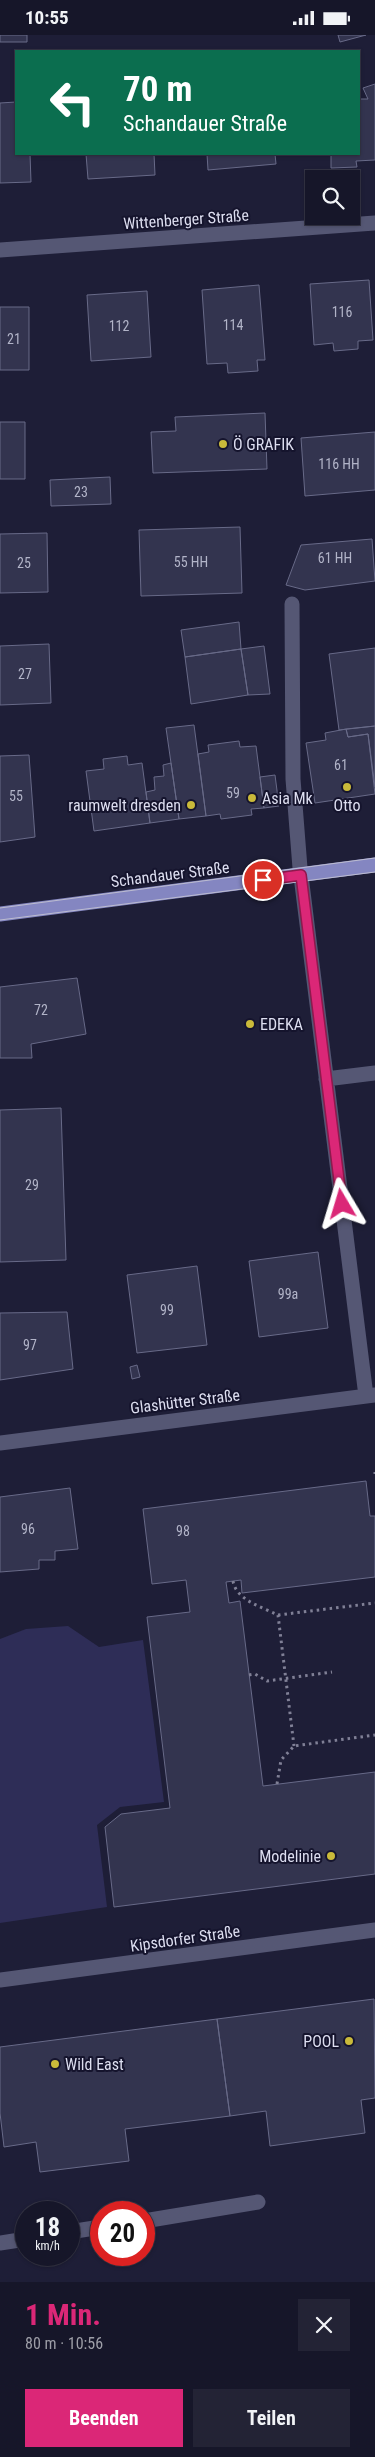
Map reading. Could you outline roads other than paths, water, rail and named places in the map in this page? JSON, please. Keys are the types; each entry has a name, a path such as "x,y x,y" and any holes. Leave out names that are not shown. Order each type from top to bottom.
{"main road":[{"name":"Schandauer Straße","path":"0,914 375,865"}],"street":[{"name":"Wittenberger Straße","path":"0,251 375,223"},
{"path":"292,604 293,779 301,875 326,1079 370,1395"},
{"path":"326,1079 375,1073"},
{"name":"Glashütter Straße","path":"0,1443 370,1395"},
{"name":"Kipsdorfer Straße","path":"0,1980 375,1930"},
{"path":"155,2219 258,2203"},
{"path":"0,2243 15,2241"}],"tram line":[{"path":"0,908 375,858"},
{"path":"0,920 375,872"}],"place":[{"name":"Ö GRAFIK","path":"223,444"},
{"name":"Otto","path":"347,787"},
{"name":"Asia Mk","path":"252,798"},
{"name":"raumwelt dresden","path":"191,805"},
{"name":"EDEKA","path":"250,1024"},
{"name":"Modelinie","path":"331,1856"},
{"name":"POOL","path":"349,2041"},
{"name":"Wild East","path":"55,2064"}]}
